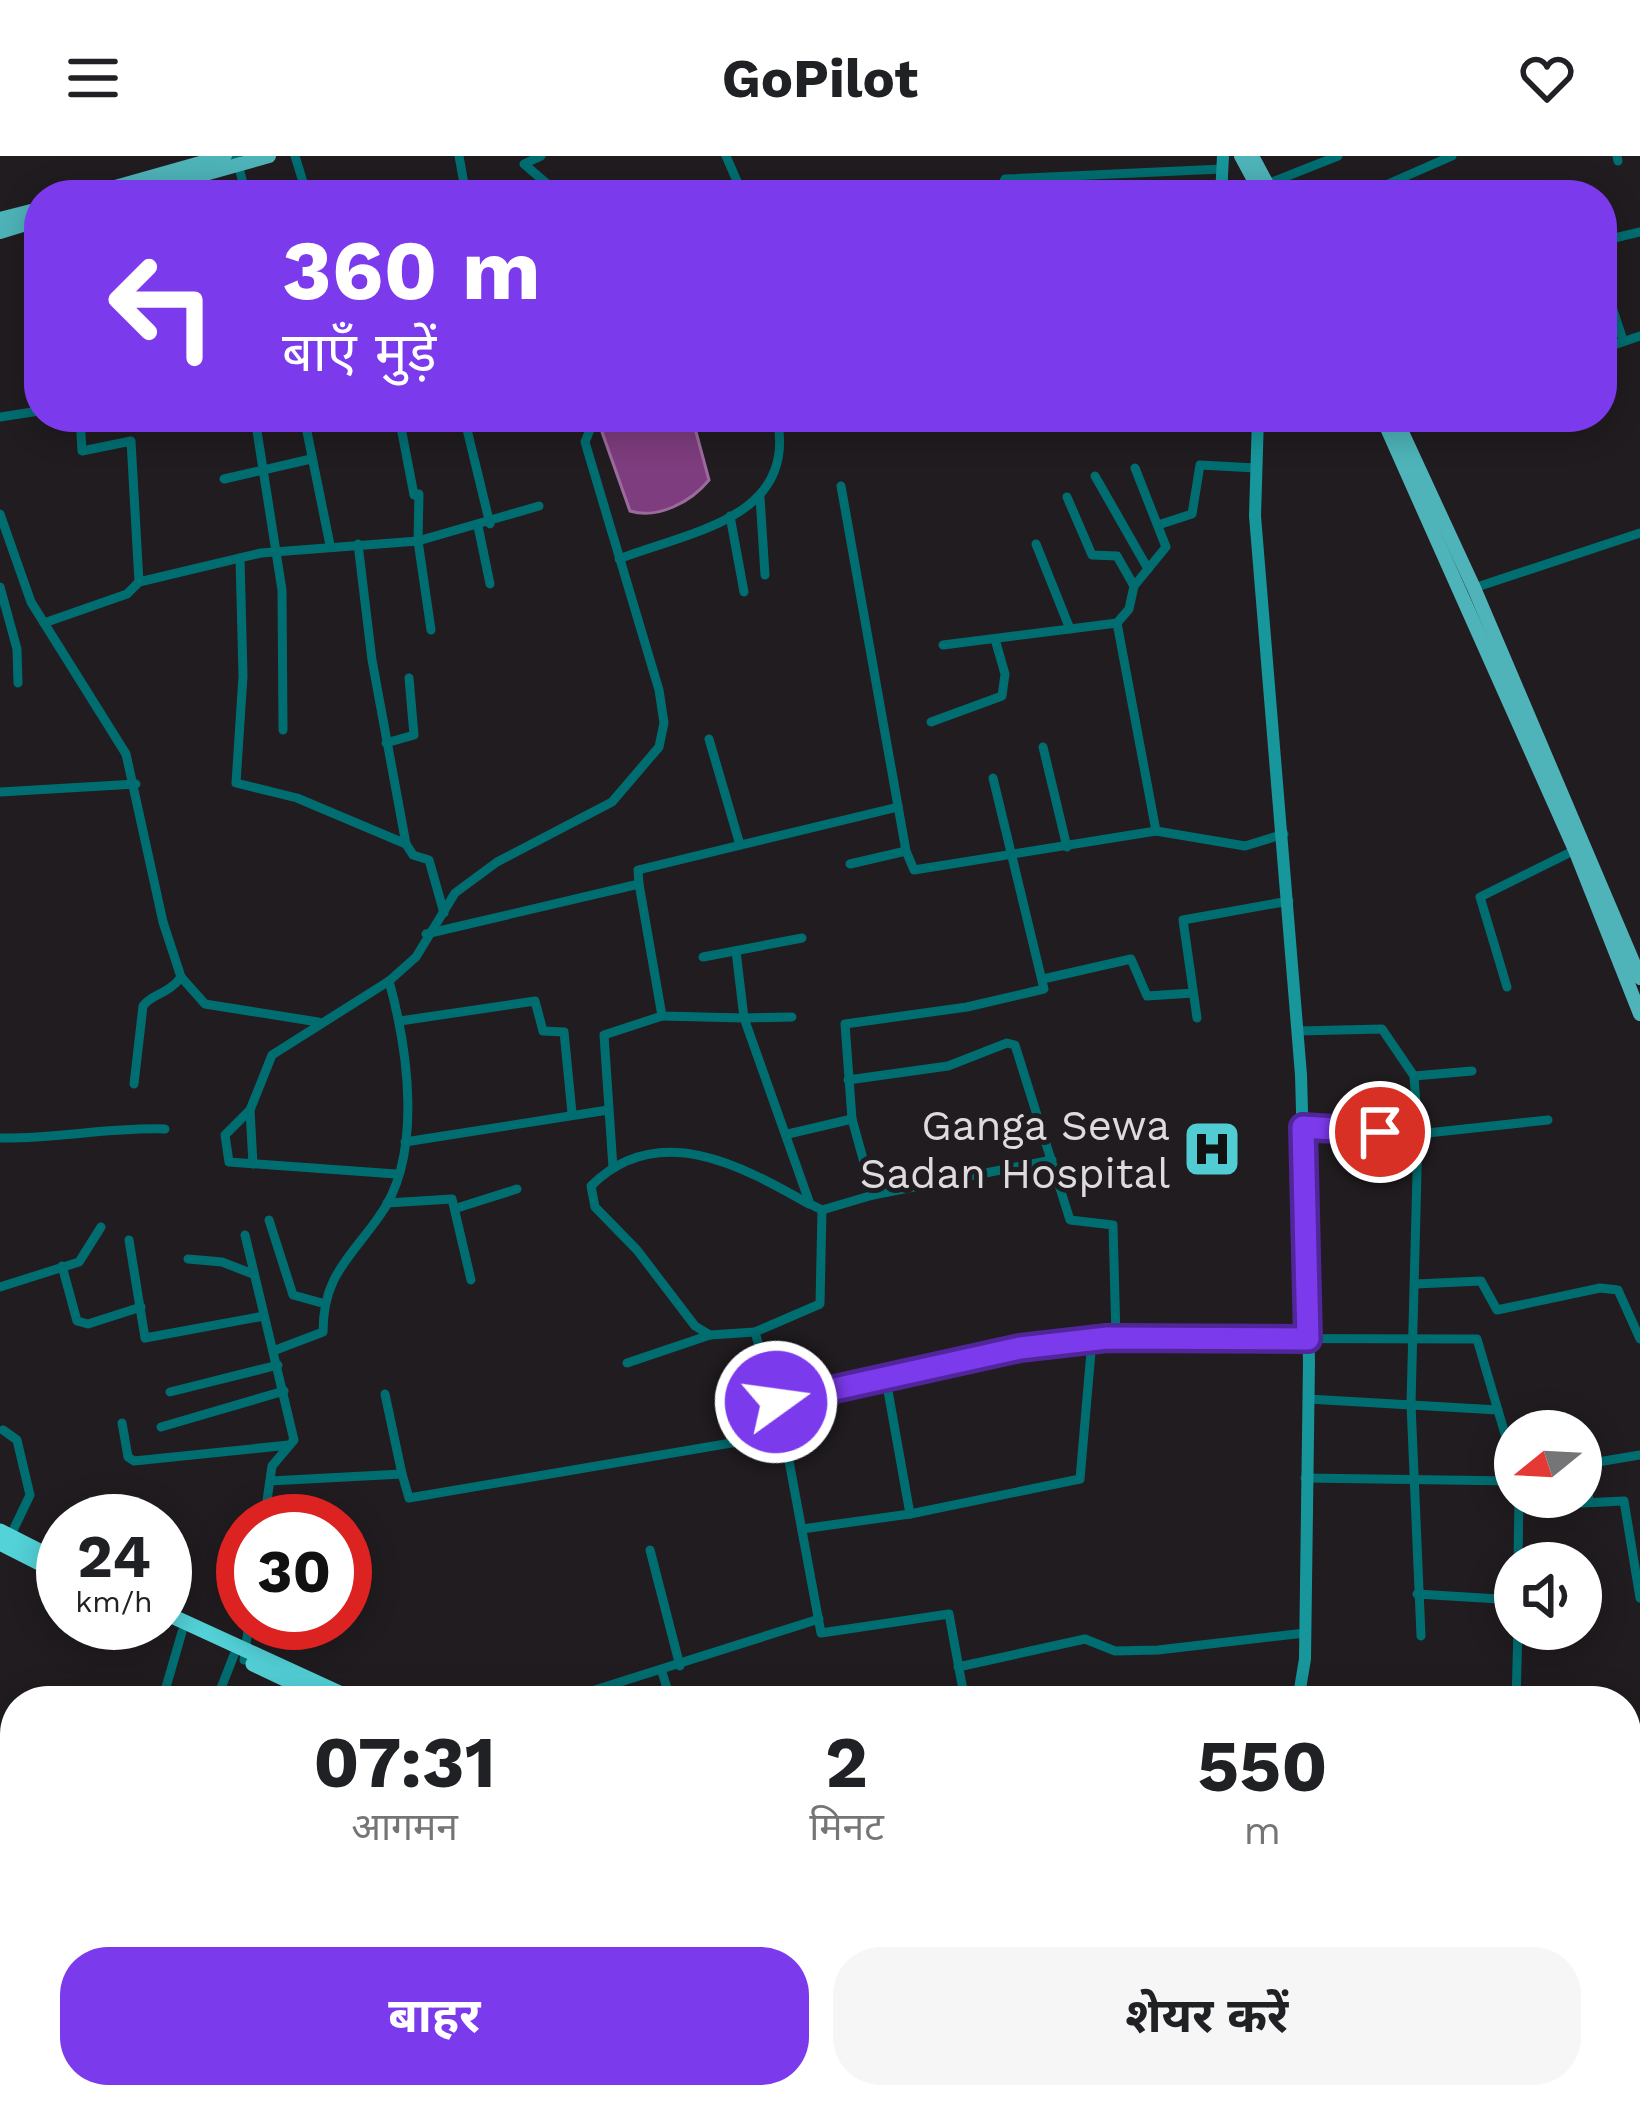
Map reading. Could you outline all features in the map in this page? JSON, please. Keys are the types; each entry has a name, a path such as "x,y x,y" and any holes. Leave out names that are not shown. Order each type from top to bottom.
{"highway":[{"path":"4,1539 36,1552"},
{"path":"4,1539 36,1559"},
{"path":"192,1628 241,1655"},
{"path":"192,1636 308,1686"}],"main road":[{"path":"148,180 233,159 268,156"},
{"path":"1241,156 1260,180"},
{"path":"173,180 233,159"},
{"path":"1389,432 1575,850 1629,952 1640,1014"},
{"path":"1402,432 1474,588 1640,978"}],"street":[{"path":"542,156 524,164 543,180"},
{"path":"1290,180 1338,156"},
{"path":"1397,180 1452,156"},
{"path":"1005,180 1222,162"},
{"path":"1617,322 1623,340"},
{"path":"1617,343 1640,336"},
{"path":"81,432 82,451 131,441 140,582"},
{"path":"257,432 277,551 283,730"},
{"path":"306,432 330,545"},
{"path":"402,432 416,494 431,630"},
{"path":"467,432 490,584"},
{"path":"395,1174 229,1162 227,1132 250,1110 272,1055 389,981 416,958 426,934 455,892 497,862 612,802 659,747 664,722 659,690 585,442 589,432"},
{"path":"619,559 730,516 760,497 771,487 783,445 780,432"},
{"path":"1257,432 1256,516 1303,1127 1308,1339 1305,1633 1300,1686"},
{"path":"224,479 310,458"},
{"path":"1158,525 1192,514 1200,465 1256,468"},
{"path":"944,645 1117,623 1129,609 1134,586 1165,551 1135,468"},
{"path":"1095,476 1148,569"},
{"path":"841,486 906,851 914,870 1156,831 1245,846 1284,834"},
{"path":"760,497 765,574"},
{"path":"1067,497 1092,555 1117,556 1134,586"},
{"path":"44,623 128,594 140,582 240,558 330,545 418,541 539,506"},
{"path":"0,514 19,576 111,725 136,784 163,922 182,977 205,1004 318,1022"},
{"path":"730,516 744,592"},
{"path":"1474,588 1640,532"},
{"path":"358,544 386,742 406,844 413,856 429,860 444,914"},
{"path":"1036,544 1070,629"},
{"path":"240,558 243,676 236,783 297,799 406,844"},
{"path":"18,683 17,649 0,584 19,576"},
{"path":"1117,623 1156,831"},
{"path":"931,722 1002,696 1005,674 995,639"},
{"path":"386,742 414,735 409,678"},
{"path":"709,739 740,845"},
{"path":"1043,747 1066,847"},
{"path":"873,1195 853,1119 845,1024 1043,991 994,778"},
{"path":"0,792 136,784"},
{"path":"662,1016 638,870 898,807"},
{"path":"1507,987 1480,897 1575,850"},
{"path":"850,864 906,851"},
{"path":"426,934 639,884"},
{"path":"1197,1018 1183,920 1289,901"},
{"path":"704,957 802,938"},
{"path":"736,951 744,1018 810,1204"},
{"path":"1043,980 1135,959 1148,996 1193,992"},
{"path":"134,1084 145,1002 168,993 182,977"},
{"path":"273,1351 323,1332 322,1303 355,1244 387,1203 405,1142 408,1079 389,981"},
{"path":"400,1021 535,1001 543,1030 564,1030 572,1113"},
{"path":"613,1168 604,1035 662,1016 791,1017"},
{"path":"1298,1031 1382,1029 1414,1076 1418,1134 1411,1403 1421,1636"},
{"path":"848,1080 948,1066 1012,1042 1070,1220 1114,1225 1115,1338"},
{"path":"1414,1076 1472,1071"},
{"path":"250,1110 253,1164"},
{"path":"405,1142 608,1110"},
{"path":"788,1135 853,1119"},
{"path":"1303,1127 1418,1134 1548,1120"},
{"path":"0,1138 65,1137 103,1127 165,1129"},
{"path":"710,1335 695,1326 591,1202 591,1186 613,1168 660,1152 691,1150 823,1210 873,1195 1052,1160"},
{"path":"457,1208 517,1189"},
{"path":"387,1203 448,1198 457,1208 470,1280"},
{"path":"627,1363 710,1335 754,1332 820,1304 823,1210"},
{"path":"268,1220 293,1295 322,1303"},
{"path":"0,1288 80,1262 101,1227"},
{"path":"245,1234 294,1440 272,1466 268,1494"},
{"path":"128,1240 146,1338 156,1340 264,1316"},
{"path":"188,1259 223,1262 253,1274"},
{"path":"62,1266 76,1321 88,1324 141,1307"},
{"path":"1416,1284 1481,1281 1497,1310 1600,1288 1618,1290 1640,1339"},
{"path":"754,1332 784,1434 821,1633 949,1614 961,1686"},
{"path":"776,1402 885,1374 1092,1340 1477,1339 1498,1410 1307,1399"},
{"path":"802,1529 910,1514 1080,1479 1092,1340"},
{"path":"170,1392 278,1365"},
{"path":"885,1374 910,1514"},
{"path":"161,1427 284,1391"},
{"path":"385,1394 409,1498 784,1434"},
{"path":"122,1424 128,1457 134,1461 290,1445"},
{"path":"3,1430 17,1440 30,1489 4,1539"},
{"path":"1602,1461 1640,1455"},
{"path":"270,1481 403,1474"},
{"path":"1305,1478 1494,1481"},
{"path":"1602,1502 1624,1501 1640,1598"},
{"path":"650,1550 680,1666"},
{"path":"1417,1594 1494,1599"},
{"path":"613,1686 819,1619"},
{"path":"958,1667 1085,1639 1115,1651 1305,1633"},
{"path":"166,1686 177,1650"},
{"path":"224,1686 242,1650"},
{"path":"1516,1686 1517,1650"},
{"path":"662,1672 666,1686"}],"shaded area":[{"path":"602,432 696,432 709,480 674,507 652,513 630,511"}],"place":[{"name":"Ganga Sewa Sadan Hospital","path":"1212,1149"}],"route":[{"path":"776,1402 885,1374 1020,1348 1107,1338 1308,1339 1303,1127 1380,1132"}]}
